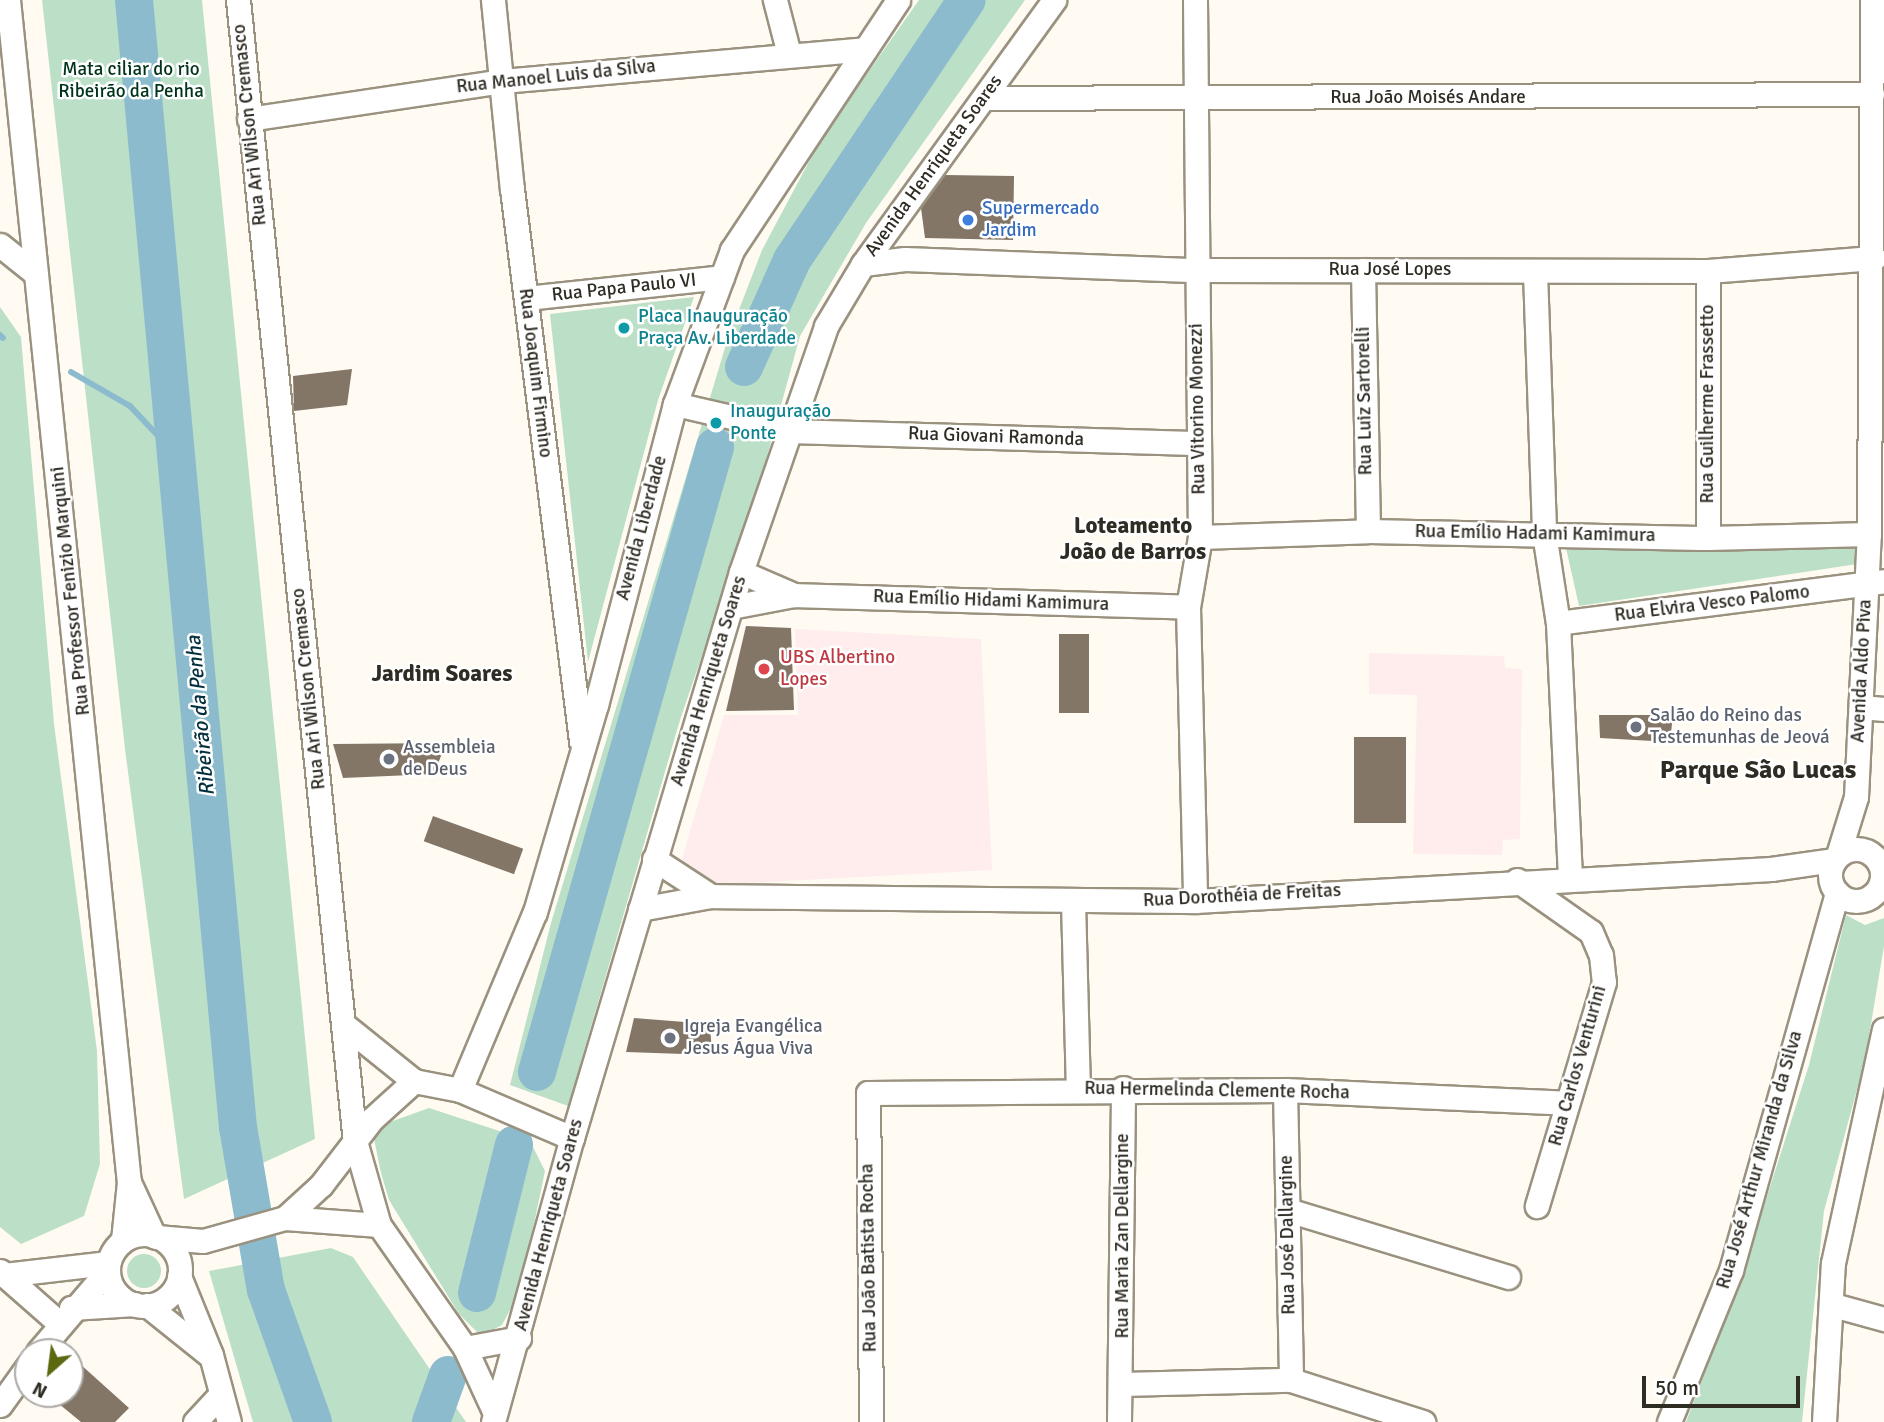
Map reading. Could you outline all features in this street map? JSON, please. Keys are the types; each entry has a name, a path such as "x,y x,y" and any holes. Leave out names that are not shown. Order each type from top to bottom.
{"street":[{"name":"Rua Professor Fenizio Marquini","path":"8,0 129,1182"},
{"name":"Rua Ari Wilson Cremasco","path":"238,0 355,1141 380,1225 465,1348 494,1417"},
{"name":"Rua Joaquim Firmino","path":"493,0 526,298 581,745"},
{"path":"775,0 789,54"},
{"name":"Avenida Liberdade","path":"460,1090 535,912 581,745 596,705 675,404 722,277 747,227 898,0"},
{"name":"Avenida Henriqueta Soares","path":"494,1417 519,1338 572,1139 741,572 792,431 826,326 863,264 1054,0"},
{"name":"Rua Vitorino Monezzi","path":"1195,0 1200,537 1188,607 1195,901"},
{"name":"Avenida Aldo Piva","path":"1835,873 1856,797 1861,706 1875,583 1869,534 1878,122 1871,94 1872,0"},
{"name":"Rua Manoel Luis da Silva","path":"249,119 502,81 865,49"},
{"name":"Rua João Moisés Andare","path":"985,98 1196,100 1871,94"},
{"path":"887,232 905,259"},
{"path":"0,245 35,273"},
{"name":"Rua José Lopes","path":"863,264 905,259 1196,270 1708,271 1874,258"},
{"name":"Rua Luiz Sartorelli","path":"1363,270 1368,531"},
{"name":"Rua Guilherme Frassetto","path":"1707,538 1708,271"},
{"path":"1535,272 1544,533 1558,623 1570,880"},
{"name":"Rua Papa Paulo VI","path":"526,298 722,277"},
{"name":"Rua Giovani Ramonda","path":"675,404 792,431 1199,443"},
{"name":"Rua Emílio Hadami Kamimura","path":"1200,537 1368,531 1707,538 1869,534"},
{"name":"Rua Emílio Hidami Kamimura","path":"741,572 794,595"},
{"name":"Rua Elvira Vesco Palomo","path":"1558,623 1875,583"},
{"name":"Rua Emílio Hidami Kamimura","path":"731,607 794,595 1188,607"},
{"path":"1861,706 1884,709"},
{"name":"Avenida Aldo Piva","path":"1856,797 1877,858"},
{"path":"1854,848 1877,858 1882,873 1881,892 1853,901 1835,873 1854,848"},
{"path":"654,859 711,895"},
{"name":"Rua Dorothéia de Freitas","path":"640,909 711,895 1195,901 1517,880 1570,880 1771,869 1835,873"},
{"name":"Rua José Arthur Miranda da Silva","path":"1669,1422 1731,1270 1835,873"},
{"name":"Rua Carlos Venturini","path":"1517,880 1591,932 1601,955 1604,982 1537,1206"},
{"path":"1073,901 1078,1088"},
{"path":"343,1024 414,1081 460,1090 572,1139"},
{"path":"1824,1422 1833,1305 1833,1263 1879,1080 1884,1029"},
{"path":"280,1220 321,1185 389,1101 414,1081"},
{"name":"Rua Hermelinda Clemente Rocha","path":"868,1093 1078,1088 1285,1090 1567,1103"},
{"name":"Rua Maria Zan Dellargine","path":"1119,1422 1122,1384 1123,1088"},
{"name":"Rua José Dallargine","path":"1285,1090 1291,1380"},
{"name":"Rua João Batista Rocha","path":"868,1093 871,1422"},
{"path":"129,1182 156,1236 167,1243 179,1270 211,1356 229,1422"},
{"path":"48,1338 108,1267 124,1240 129,1182"},
{"path":"1288,1210 1508,1277"},
{"path":"124,1240 134,1235 210,1239 280,1220 380,1225"},
{"path":"2,1273 65,1316 141,1305 168,1296 179,1270 210,1239"},
{"path":"2,1273 108,1267"},
{"path":"108,1267 116,1292 141,1305 211,1356"},
{"path":"1833,1305 1884,1320"},
{"path":"465,1348 519,1338"},
{"path":"1122,1384 1291,1380 1423,1422"},
{"path":"0,1405 14,1386"},
{"path":"195,1422 221,1394"}],"shaded area":[{"path":"795,629 981,639 992,870 708,885 689,876 682,859 724,715 798,715"},
{"path":"1369,653 1504,656 1505,668 1522,669 1520,839 1503,840 1502,855 1413,854 1417,695 1369,694"}],"green space":[{"name":"Mata ciliar do rio Ribeirão da Penha","path":"42,0 202,0 315,1139 184,1199 125,749"},
{"path":"919,0 1025,0 866,223 800,336 754,504 680,720 568,1106 510,1085 551,923 728,338 762,250 821,139"},
{"path":"694,297 658,400 588,662 550,314"},
{"path":"0,307 21,337 54,724 97,1051 100,1164 84,1216 21,1244 0,1227"},
{"path":"1566,548 1863,548 1864,563 1579,606"},
{"path":"1846,915 1865,925 1884,918 1884,946 1865,1060 1824,1211 1802,1422 1686,1422 1745,1265 1809,1065"},
{"path":"429,1108 530,1141 545,1171 520,1291 502,1325 481,1336 459,1314 389,1200 381,1173 374,1139 390,1122"},
{"path":"331,1248 353,1257 466,1422 253,1422 209,1271"},
{"path":"144,1254 156,1259 161,1271 156,1283 144,1288 132,1283 127,1271 132,1259"}],"building":[{"name":"Supermercado Jardim","path":"945,175 1014,176 1013,240 925,238 921,208"},
{"path":"352,369 347,405 294,411 293,376"},
{"name":"UBS Albertino Lopes","path":"746,626 791,628 794,710 726,711"},
{"path":"1059,634 1089,634 1089,713 1059,713"},
{"name":"Salão do Reino das Testemunhas de Jeová","path":"1599,715 1673,715 1670,742 1600,738"},
{"path":"1354,737 1406,737 1406,823 1354,823"},
{"name":"Assembleia de Deus","path":"446,743 434,774 343,778 333,744"},
{"path":"433,816 523,849 514,874 424,841"},
{"name":"Igreja Evangélica Jesus Água Viva","path":"634,1018 710,1024 712,1055 626,1052"},
{"path":"84,1368 129,1408 115,1422 81,1422 64,1408 84,1408"}],"waterway":[{"name":"Ribeirão da Penha","path":"134,0 238,1127 266,1290 313,1422"},
{"path":"744,367 792,260 967,0"},
{"path":"0,335 3,338"},
{"path":"71,372 130,406 177,456"},
{"path":"537,1072 715,447"},
{"path":"477,1293 514,1145"},
{"path":"431,1422 448,1375"}],"place":[{"name":"Supermercado Jardim","path":"968,220"},
{"name":"Placa Inauguração Praça Av. Liberdade","path":"624,328"},
{"name":"Inauguração Ponte","path":"716,423"},
{"name":"UBS Albertino Lopes","path":"764,669"},
{"name":"Salão do Reino das Testemunhas de Jeová","path":"1636,727"},
{"name":"Assembleia de Deus","path":"389,759"},
{"name":"Igreja Evangélica Jesus Água Viva","path":"670,1038"}],"district":[{"name":"Loteamento João de Barros","path":"1133,539"},
{"name":"Jardim Soares","path":"442,674"},
{"name":"Parque São Lucas","path":"1758,771"}]}
